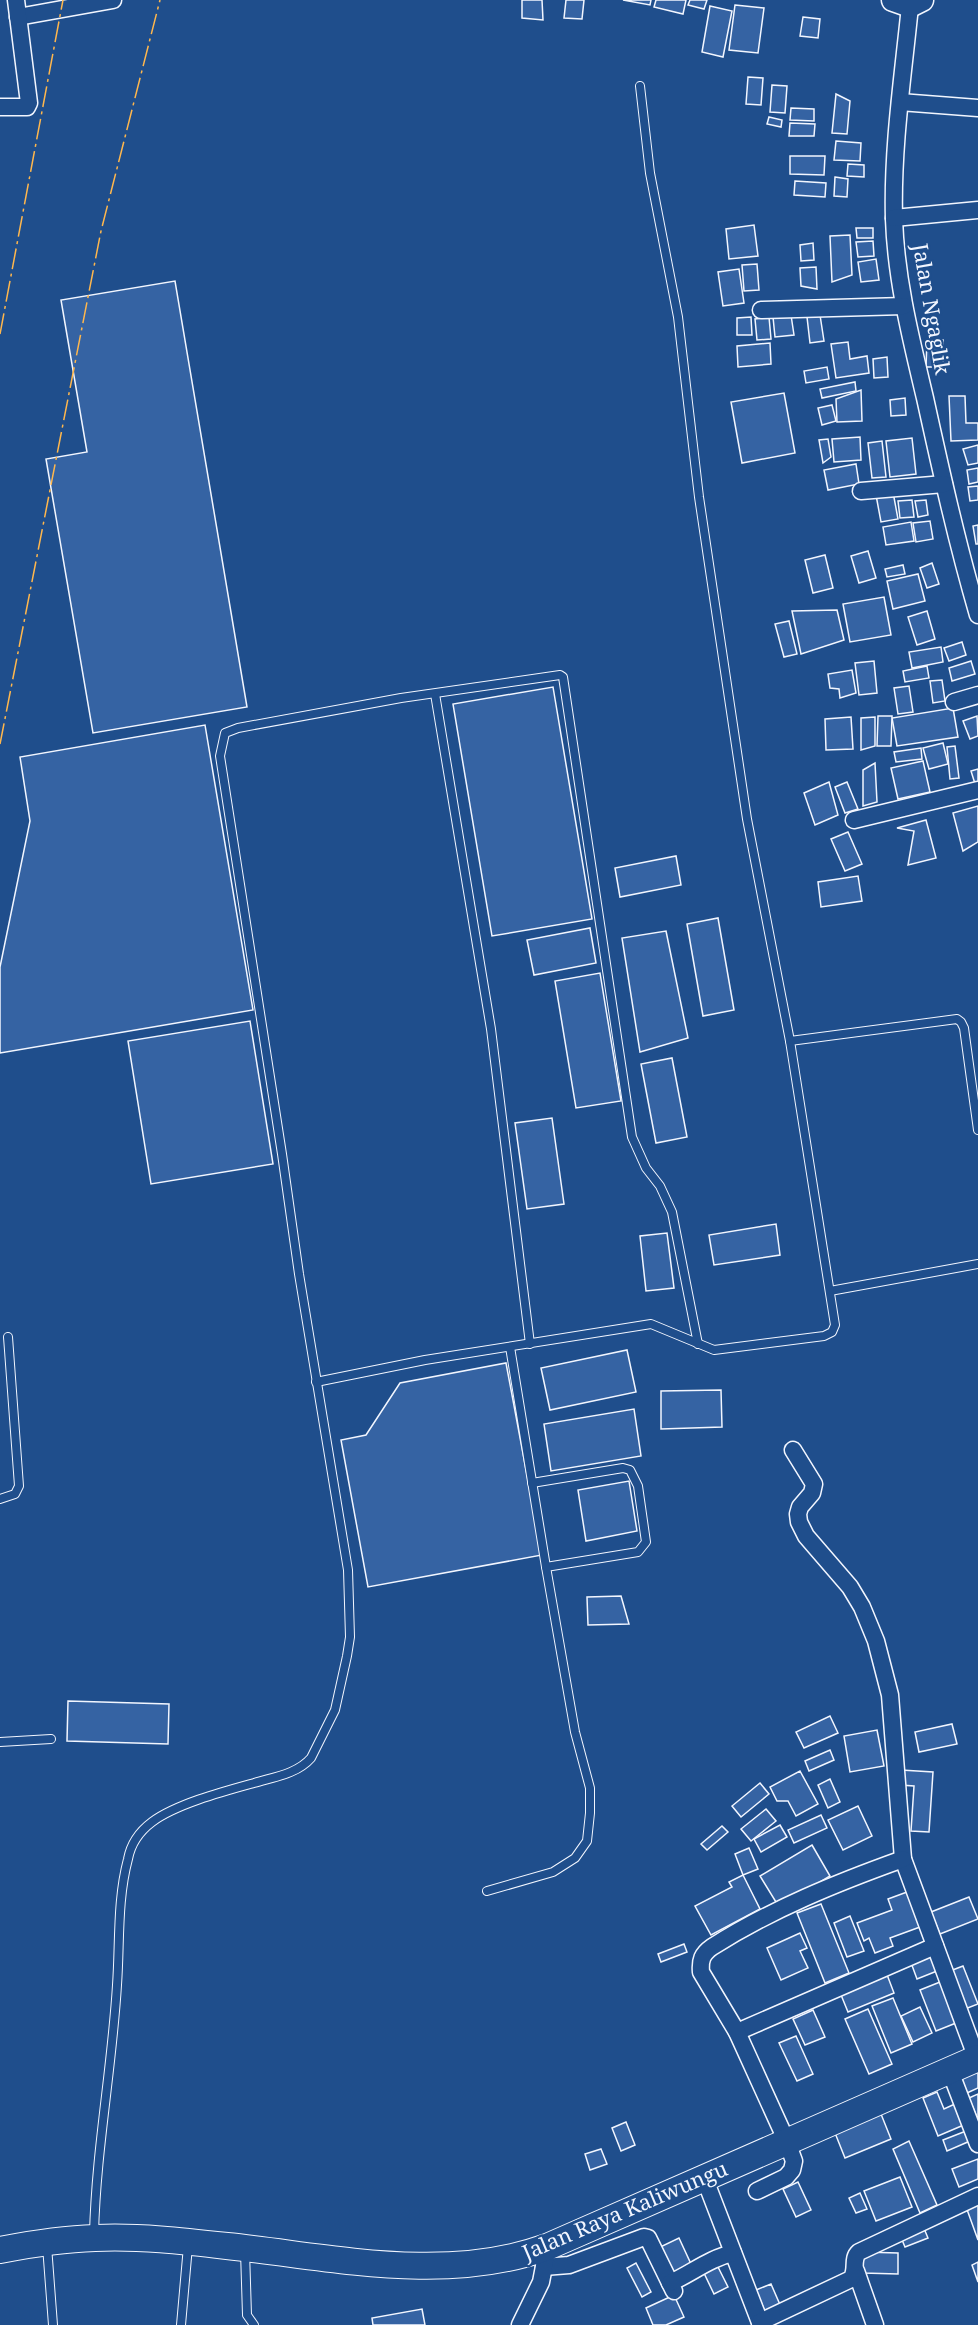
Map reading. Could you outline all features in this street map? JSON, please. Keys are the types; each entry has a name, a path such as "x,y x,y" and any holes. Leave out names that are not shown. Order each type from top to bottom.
{"main road":[{"name":"Jalan Raya Kaliwungu","path":"0,2250 94,2238 188,2242 329,2258 443,2266 545,2257 704,2177 977,2058"}],"street":[{"path":"0,107 27,107 29,103 17,8 113,0"},
{"name":"Jalan Ngaglik","path":"908,2 895,153 894,218 897,262 904,306 944,484 978,615"},
{"path":"900,102 978,108"},
{"path":"894,218 978,210"},
{"path":"761,310 904,306"},
{"path":"861,491 944,484"},
{"path":"954,702 978,695"},
{"path":"854,820 978,790"},
{"path":"793,1450 814,1484 812,1493 800,1507 798,1514 801,1529 850,1587 862,1607 884,1667 890,1695 903,1859 977,2058"},
{"path":"758,2191 786,2177 792,2170 794,2161 737,2032 701,1972 700,1961 704,1953 732,1934 790,1903 845,1879 903,1859"},
{"path":"737,2032 935,1946"},
{"path":"950,2071 978,2144"},
{"path":"704,2177 760,2324 846,2282 856,2271"},
{"path":"875,2325 856,2271 855,2259 859,2252 978,2196"},
{"path":"520,2325 541,2282 545,2257 569,2265 644,2237 648,2238 672,2287 703,2264 733,2253"}],"lane":[{"path":"316,1383 425,1360 651,1324 714,1350 824,1336 832,1332 835,1325 790,1041 745,807 699,497 678,317 650,173 640,87"},
{"path":"94,2238 95,2200 117,1986 121,1902 128,1858 137,1836 154,1820 167,1813 228,1790 299,1768 311,1758 335,1710 350,1637 348,1570 316,1383 219,756 225,734 238,728 389,700 560,675 562,677 632,1137 646,1168 660,1186 672,1212 698,1344"},
{"path":"435,694 491,1029 530,1344"},
{"path":"790,1041 957,1019 962,1022 964,1028 978,1130"},
{"path":"830,1291 978,1264"},
{"path":"0,1499 15,1494 19,1486 8,1337"},
{"path":"487,1891 553,1872 575,1858 587,1841 590,1788 575,1732 510,1347"},
{"path":"532,1483 623,1468 630,1470 638,1486 646,1542 638,1552 546,1567"},
{"path":"0,1742 51,1739"},
{"path":"181,2325 188,2242"},
{"path":"46,2243 53,2325"},
{"path":"244,2248 247,2315 254,2325"}],"building":[{"path":"522,0 542,0 543,20 522,18"},
{"path":"566,0 584,0 582,19 564,18"},
{"path":"623,0 651,0 650,5"},
{"path":"656,0 686,0 683,14 654,7"},
{"path":"690,0 707,0 704,9 688,5"},
{"path":"735,5 764,8 758,53 729,50"},
{"path":"710,6 732,11 723,57 702,52"},
{"path":"803,17 820,19 818,38 800,36"},
{"path":"748,77 763,78 761,105 746,104"},
{"path":"772,85 787,86 785,113 770,112"},
{"path":"836,94 850,101 847,134 832,133"},
{"path":"791,108 814,109 814,121 790,120"},
{"path":"769,117 782,120 781,127 767,124"},
{"path":"790,123 815,124 814,136 789,136"},
{"path":"836,141 861,143 860,161 834,160"},
{"path":"790,156 825,156 824,175 790,174"},
{"path":"848,164 864,165 864,177 847,176"},
{"path":"835,177 848,179 847,197 834,196"},
{"path":"795,181 826,183 825,197 794,195"},
{"path":"754,225 758,256 729,259 726,229"},
{"path":"856,228 873,228 873,238 857,238"},
{"path":"850,235 852,275 832,282 830,236"},
{"path":"873,241 874,256 858,257 856,242"},
{"path":"813,243 814,260 801,261 800,245"},
{"path":"876,259 879,280 861,282 858,262"},
{"path":"757,264 759,290 744,291 742,265"},
{"path":"816,267 817,289 801,286 800,268"},
{"path":"739,269 744,303 723,306 718,272"},
{"path":"175,281 247,707 93,733 46,459 87,452 61,300"},
{"path":"791,315 794,335 775,337 773,317"},
{"path":"820,315 824,341 810,343 807,317"},
{"path":"751,317 752,335 737,335 737,318"},
{"path":"769,317 771,339 757,340 755,319"},
{"path":"927,340 943,340 943,367 926,367"},
{"path":"848,342 850,359 867,356 869,373 836,378 831,344"},
{"path":"770,343 771,364 738,367 737,346"},
{"path":"887,357 888,377 874,378 873,359"},
{"path":"827,367 829,379 806,383 804,371"},
{"path":"855,382 856,391 822,398 820,389"},
{"path":"861,390 862,421 837,422 836,399"},
{"path":"784,393 795,453 742,463 731,402"},
{"path":"949,396 965,396 966,423 978,423 978,440 951,441"},
{"path":"905,398 906,415 891,416 890,400"},
{"path":"832,405 836,421 822,425 818,408"},
{"path":"860,437 861,460 834,462 832,439"},
{"path":"912,438 916,474 890,477 886,441"},
{"path":"828,439 831,457 823,463 819,440"},
{"path":"882,441 886,477 872,478 868,443"},
{"path":"978,445 978,463 968,465 963,449"},
{"path":"856,464 859,484 828,490 824,470"},
{"path":"978,468 978,482 969,484 967,470"},
{"path":"978,486 978,500 970,501 968,487"},
{"path":"893,492 898,519 881,522 876,495"},
{"path":"912,500 914,517 900,518 898,501"},
{"path":"926,500 928,515 918,517 915,501"},
{"path":"930,521 933,539 916,542 913,523"},
{"path":"911,522 914,541 886,545 883,527"},
{"path":"978,525 978,544 976,544 973,526"},
{"path":"868,551 876,578 859,583 851,556"},
{"path":"825,555 833,588 813,593 805,560"},
{"path":"932,563 939,584 927,588 920,568"},
{"path":"903,565 905,574 887,577 885,569"},
{"path":"918,574 925,601 893,609 887,581"},
{"path":"884,597 891,635 850,642 843,604"},
{"path":"837,610 844,640 801,654 792,611"},
{"path":"927,611 935,639 917,645 908,617"},
{"path":"789,621 797,654 784,657 775,624"},
{"path":"962,642 966,655 949,661 944,648"},
{"path":"941,647 943,662 912,668 909,652"},
{"path":"874,661 877,693 859,695 855,663"},
{"path":"971,661 975,674 952,681 949,668"},
{"path":"927,666 929,678 905,682 903,671"},
{"path":"852,670 856,693 840,698 839,689 830,688 828,674"},
{"path":"942,680 945,701 933,703 930,681"},
{"path":"909,686 913,712 898,714 894,688"},
{"path":"553,687 592,919 492,936 453,704"},
{"path":"953,708 958,737 897,746 892,718"},
{"path":"878,716 892,716 891,746 877,746"},
{"path":"977,716 978,736 970,739 963,721"},
{"path":"851,717 853,749 826,750 825,719"},
{"path":"875,717 875,746 861,750 861,718"},
{"path":"205,725 253,1010 0,1053 0,967 30,821 20,757"},
{"path":"943,743 948,764 929,769 923,748"},
{"path":"955,746 959,778 950,779 947,747"},
{"path":"921,748 922,759 896,762 894,752"},
{"path":"923,761 930,792 898,799 891,768"},
{"path":"875,763 877,802 863,806 863,770"},
{"path":"978,769 978,787 976,787 971,771"},
{"path":"829,782 838,815 815,825 804,793"},
{"path":"847,782 858,809 845,813 835,787"},
{"path":"978,806 978,842 963,851 953,813"},
{"path":"926,820 936,858 908,865 914,831 897,828"},
{"path":"848,832 862,864 845,871 831,839"},
{"path":"676,856 681,885 620,897 615,868"},
{"path":"858,876 862,901 821,907 818,882"},
{"path":"718,918 734,1010 703,1016 687,924"},
{"path":"590,928 596,963 534,975 527,940"},
{"path":"666,931 688,1038 640,1052 622,938"},
{"path":"600,973 621,1101 576,1108 555,981"},
{"path":"250,1021 273,1164 151,1184 128,1041"},
{"path":"672,1058 687,1137 656,1143 641,1064"},
{"path":"552,1118 564,1204 527,1209 515,1123"},
{"path":"776,1224 780,1255 714,1265 709,1235"},
{"path":"667,1233 674,1288 646,1291 640,1236"},
{"path":"627,1350 636,1392 550,1410 541,1368"},
{"path":"506,1363 542,1555 368,1587 341,1440 366,1435 400,1383"},
{"path":"721,1390 722,1427 661,1429 661,1391"},
{"path":"634,1409 641,1456 551,1471 544,1424"},
{"path":"629,1481 637,1531 586,1541 578,1490"},
{"path":"621,1596 629,1624 588,1625 587,1597"},
{"path":"68,1701 169,1704 168,1744 67,1741"},
{"path":"830,1716 838,1733 804,1748 796,1732"},
{"path":"952,1724 957,1744 919,1752 915,1732"},
{"path":"877,1730 884,1766 850,1772 844,1736"},
{"path":"830,1750 834,1760 809,1771 805,1761"},
{"path":"901,1770 933,1772 929,1832 911,1831 914,1786 900,1785"},
{"path":"800,1771 818,1804 796,1816 788,1801 777,1801 770,1787"},
{"path":"830,1779 840,1802 828,1808 818,1785"},
{"path":"760,1783 769,1794 741,1817 732,1806"},
{"path":"858,1806 872,1836 843,1850 828,1820"},
{"path":"766,1809 776,1821 751,1841 741,1829"},
{"path":"821,1815 827,1828 794,1843 788,1830"},
{"path":"780,1825 787,1837 761,1852 754,1839"},
{"path":"722,1826 728,1832 707,1850 701,1844"},
{"path":"812,1845 830,1876 779,1907 760,1876"},
{"path":"749,1848 758,1869 743,1875 735,1854"},
{"path":"743,1875 760,1909 711,1935 695,1906 732,1887 729,1882"},
{"path":"907,1892 920,1927 890,1938 893,1946 875,1953 869,1938 864,1941 857,1923 892,1910 888,1899"},
{"path":"969,1897 978,1919 940,1934 931,1912"},
{"path":"821,1904 849,1973 825,1983 797,1913"},
{"path":"850,1916 864,1951 847,1957 834,1923"},
{"path":"800,1933 807,1948 800,1951 808,1968 781,1980 767,1948"},
{"path":"684,1944 687,1952 661,1962 658,1954"},
{"path":"930,1952 937,1971 917,1979 910,1960"},
{"path":"963,1966 978,2004 965,2009 950,1971"},
{"path":"886,1972 894,1993 848,2012 839,1990"},
{"path":"940,1982 956,2023 936,2031 920,1990"},
{"path":"893,1998 912,2044 891,2053 872,2006"},
{"path":"920,2007 932,2033 913,2042 901,2016"},
{"path":"868,2009 892,2064 869,2074 845,2019"},
{"path":"813,2010 825,2037 805,2045 793,2019"},
{"path":"796,2036 813,2074 797,2081 779,2043"},
{"path":"978,2071 978,2088 967,2093 961,2079"},
{"path":"937,2092 944,2109 957,2103 966,2124 938,2136 923,2098"},
{"path":"978,2094 978,2120 969,2098"},
{"path":"881,2114 891,2139 845,2158 835,2133"},
{"path":"626,2122 635,2145 621,2151 612,2128"},
{"path":"966,2131 970,2141 947,2151 943,2140"},
{"path":"909,2141 937,2205 920,2213 893,2149"},
{"path":"601,2149 607,2164 590,2170 585,2154"},
{"path":"978,2159 978,2179 959,2187 952,2169"},
{"path":"900,2177 912,2207 876,2221 864,2191"},
{"path":"798,2182 811,2210 796,2217 783,2189"},
{"path":"860,2193 867,2209 856,2213 849,2198"},
{"path":"978,2200 978,2240 965,2204"},
{"path":"923,2226 928,2238 905,2247 900,2235"},
{"path":"679,2238 691,2264 668,2275 656,2249"},
{"path":"863,2252 898,2253 898,2274 863,2273"},
{"path":"978,2262 978,2282 972,2265"},
{"path":"636,2263 651,2292 642,2297 627,2268"},
{"path":"716,2263 728,2287 714,2294 702,2269"},
{"path":"771,2284 781,2307 766,2314 756,2290"},
{"path":"674,2295 684,2317 666,2325 653,2325 646,2308"},
{"path":"422,2309 425,2325 373,2325 372,2318"}],"power":[{"path":"0,334 63,0"},
{"path":"0,744 101,231 160,0"}]}
